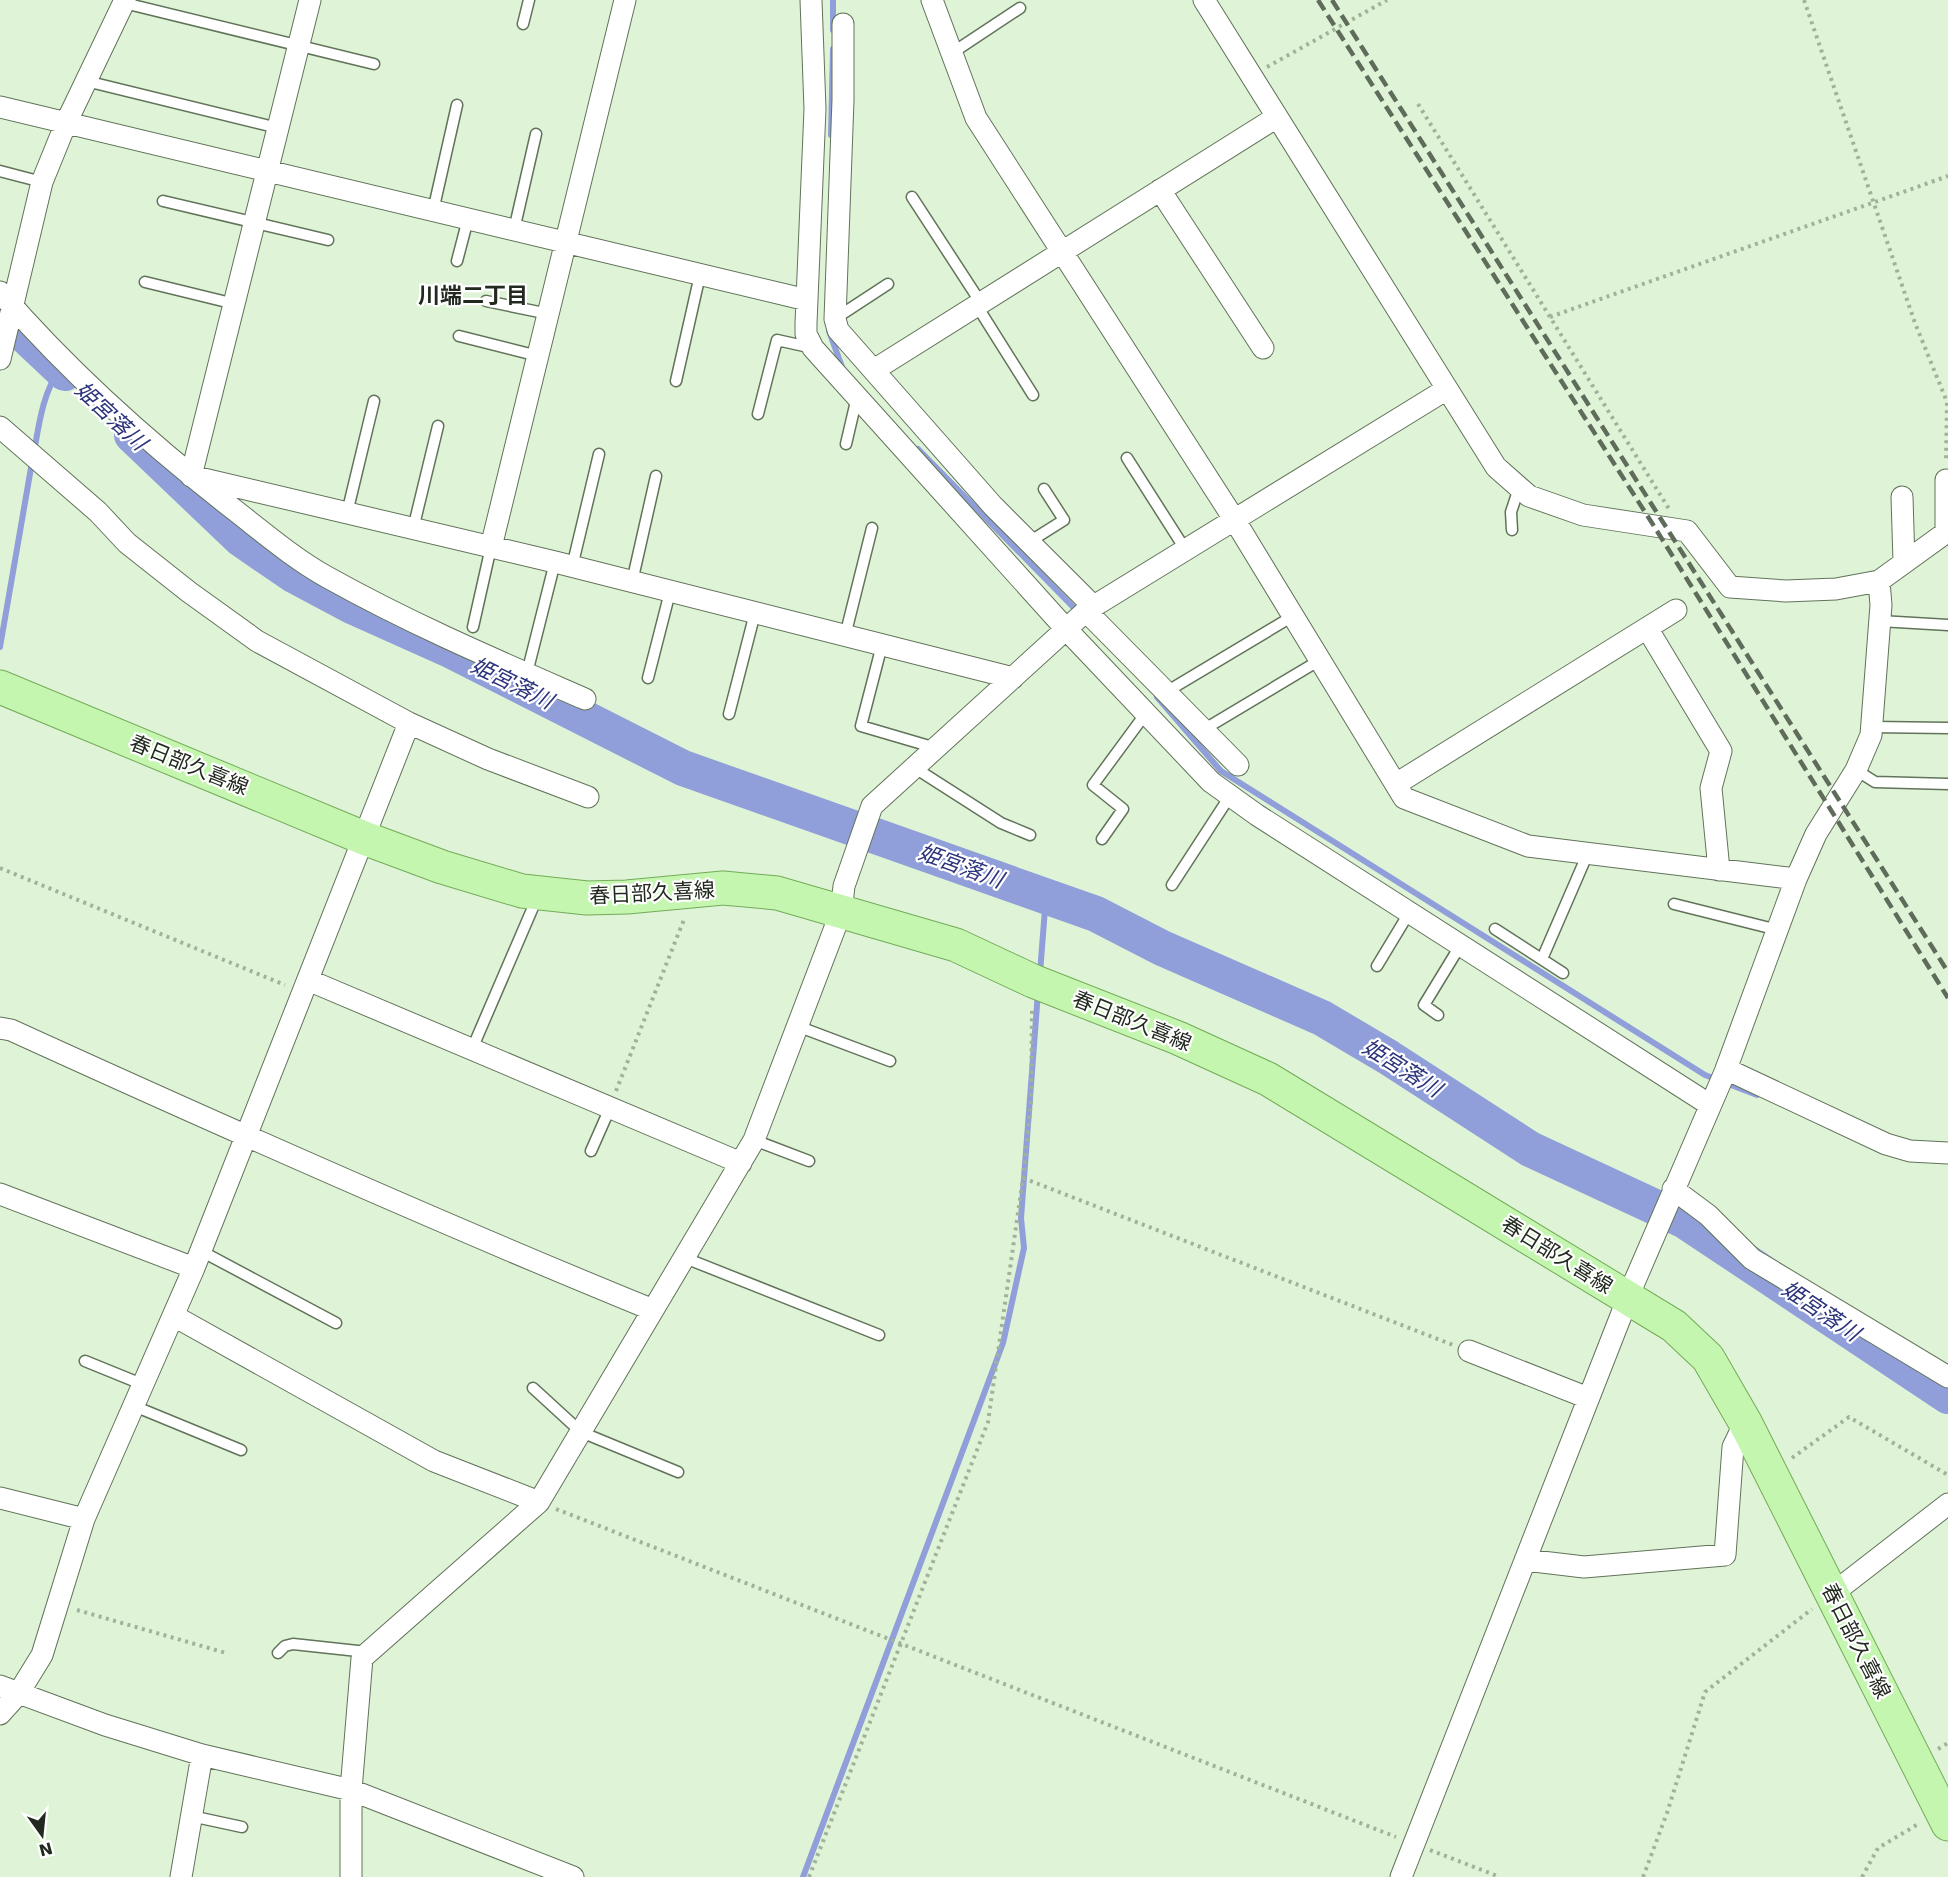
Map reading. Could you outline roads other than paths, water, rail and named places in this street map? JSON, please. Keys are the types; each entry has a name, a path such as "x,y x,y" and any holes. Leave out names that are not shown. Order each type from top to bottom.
{"main road":[{"name":"春日部久喜線","path":"0,687 364,838 442,867 522,891 587,898 723,888 842,899 956,945 1033,981 1178,1038 1268,1079 1631,1292 1674,1326 1708,1358 1745,1422 1945,1818"}],"street":[{"path":"191,476 310,0"},
{"path":"491,547 625,0"},
{"path":"811,0 815,108 806,334 813,348 1211,782 1460,946 1712,1101"},
{"path":"932,0 976,118 1234,519 1404,798 1528,846 1796,879"},
{"path":"1204,0 1496,466 1529,496 1583,515 1687,531 1730,587 1786,591 1836,589 1879,581 1947,531 1946,480"},
{"path":"0,359 6,298 42,182 66,123 125,1"},
{"path":"843,24 843,100 835,319 838,330 993,506 1029,542 1166,692 1238,765"},
{"path":"0,107 807,300"},
{"path":"874,370 1277,117"},
{"path":"1160,190 1263,348"},
{"path":"6,298 92,386 191,476 288,553 326,577 465,648 585,699"},
{"path":"351,1877 351,1790 362,1658 539,1502 581,1432 754,1140 798,1026 872,806 1089,608 1447,389"},
{"path":"0,427 98,512 127,543 189,592 257,641 409,723 488,759 588,797"},
{"path":"191,476 491,547 1013,678"},
{"path":"1902,497 1904,562"},
{"path":"1401,1877 1588,1398 1671,1192 1726,1070 1796,879 1816,834 1856,770 1871,735 1880,621 1879,581"},
{"path":"1396,784 1676,610"},
{"path":"1647,628 1721,751 1711,788 1719,870"},
{"path":"0,1714 9,1690 42,1655 84,1519 197,1260 409,723"},
{"path":"305,986 472,1049 741,1163"},
{"path":"0,1028 11,1030 245,1137 488,1242 653,1310"},
{"path":"1726,1070 1886,1144 1910,1151 1948,1153"},
{"path":"1671,1192 1708,1215 1752,1259 1948,1377"},
{"path":"0,1194 197,1260"},
{"path":"174,1316 434,1461 539,1502"},
{"path":"1469,1351 1588,1398"},
{"path":"1525,1560 1584,1567 1725,1555 1733,1447 1745,1422"},
{"path":"0,1498 84,1519"},
{"path":"1832,1594 1948,1504"},
{"path":"9,1690 105,1725 202,1755 351,1790 573,1877"},
{"path":"181,1877 202,1755"}],"lane":[{"path":"523,24 529,0"},
{"path":"125,1 374,64"},
{"path":"952,53 1020,8"},
{"path":"86,81 279,128"},
{"path":"433,211 457,105"},
{"path":"514,230 536,134"},
{"path":"0,171 42,182"},
{"path":"912,197 1033,396"},
{"path":"163,201 328,240"},
{"path":"457,261 468,219"},
{"path":"676,381 700,275"},
{"path":"145,282 235,304"},
{"path":"835,319 888,284"},
{"path":"486,301 549,314"},
{"path":"459,336 538,356"},
{"path":"758,414 777,340 813,348"},
{"path":"846,444 856,397"},
{"path":"347,513 374,401"},
{"path":"413,529 438,426"},
{"path":"526,673 599,454"},
{"path":"1127,458 1185,549"},
{"path":"632,582 656,476"},
{"path":"1512,530 1511,512 1520,488"},
{"path":"1029,542 1064,520 1044,489"},
{"path":"845,636 872,528"},
{"path":"473,627 491,547"},
{"path":"648,678 670,592"},
{"path":"729,714 755,613"},
{"path":"1166,692 1293,616"},
{"path":"1880,621 1948,625"},
{"path":"882,645 861,726 936,748"},
{"path":"1203,730 1320,660"},
{"path":"1102,839 1123,809 1093,784 1146,713"},
{"path":"1871,727 1948,728"},
{"path":"915,768 1001,823 1030,835"},
{"path":"1856,770 1875,782 1948,784"},
{"path":"1172,885 1230,796"},
{"path":"1542,959 1588,853"},
{"path":"472,1049 539,893"},
{"path":"1674,904 1778,930"},
{"path":"1377,966 1409,913"},
{"path":"1495,929 1563,973"},
{"path":"1438,1016 1424,1005 1460,946"},
{"path":"798,1026 890,1061"},
{"path":"591,1151 610,1108"},
{"path":"754,1140 809,1161"},
{"path":"685,1258 879,1335"},
{"path":"197,1260 336,1323"},
{"path":"86,1361 144,1385"},
{"path":"533,1388 581,1432 678,1472"},
{"path":"134,1406 241,1450"},
{"path":"278,1653 285,1646 293,1644 369,1653"},
{"path":"191,1816 242,1827"}],"waterway":[{"path":"833,0 833,30"},
{"path":"831,135 833,49"},
{"name":"姫宮落川","path":"0,312 65,373"},
{"path":"829,331 842,367"},
{"path":"34,452 49,388 60,369"},
{"name":"姫宮落川","path":"132,435 241,539 292,574 352,606 448,649 683,768 1096,914 1162,948 1322,1018 1388,1057 1530,1149 1685,1221 1948,1396"},
{"path":"918,449 1079,613"},
{"path":"0,647 32,462"},
{"path":"1157,697 1221,771 1705,1075 1757,1095"},
{"path":"1040,973 1046,896"},
{"path":"803,1877 1003,1343 1024,1248 1021,1218 1038,992"}],"railway":[{"path":"1318,0 1652,523 1948,998"},
{"path":"1332,0 1948,972"}],"district":[{"name":"川端二丁目","path":"473,295"}]}
